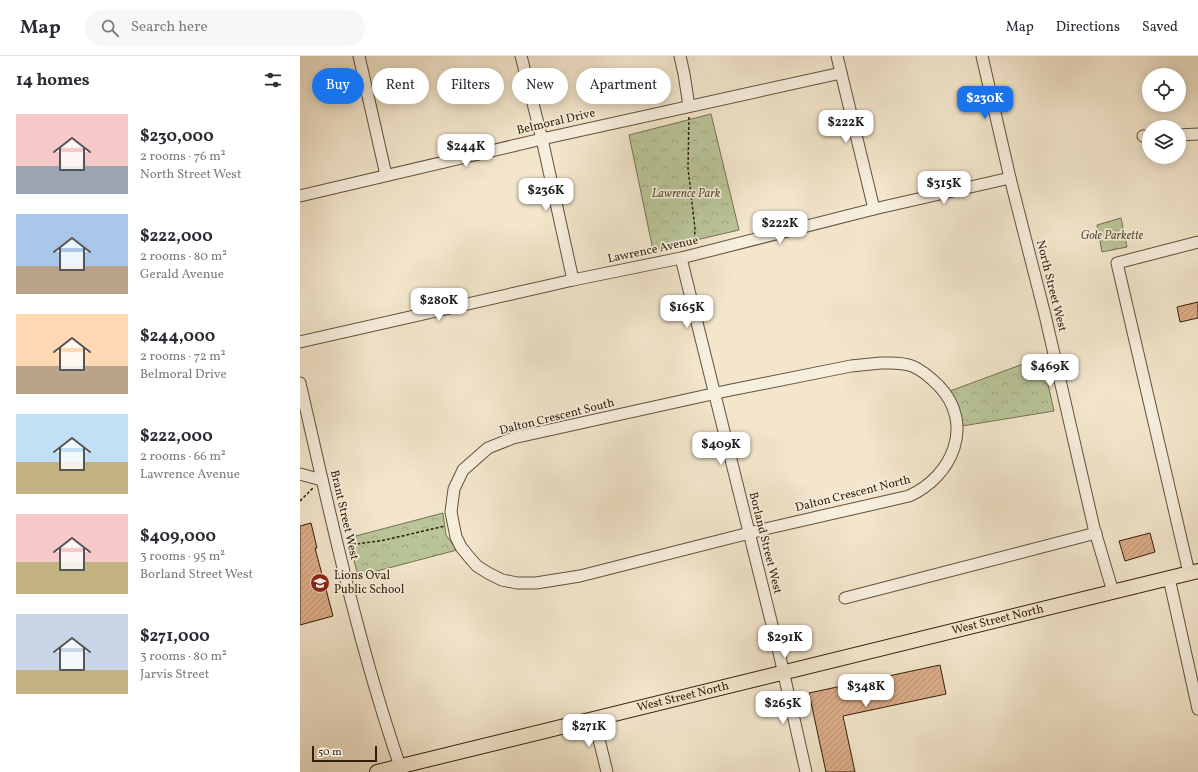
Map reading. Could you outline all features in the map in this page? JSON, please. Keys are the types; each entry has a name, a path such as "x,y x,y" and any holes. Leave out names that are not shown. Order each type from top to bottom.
{"main road":[{"name":"West Street North","path":"377,772 401,769 594,718 1193,572"}],"street":[{"path":"359,56 386,175"},
{"path":"521,56 542,139 573,280"},
{"path":"680,56 689,106"},
{"path":"837,56 874,209"},
{"name":"North Street West","path":"982,56 1096,533 1113,592"},
{"name":"Belmoral Drive","path":"300,196 542,139 841,73"},
{"path":"1186,135 1198,134"},
{"name":"Lawrence Avenue","path":"300,342 573,280 694,255 874,209 1010,178"},
{"path":"1193,572 1117,263 1198,242"},
{"name":"Borland Street West","path":"681,258 750,533 806,772"},
{"name":"Dalton Crescent North","path":"715,394 851,366 873,363 896,363 910,365 934,381 952,403 957,427 956,441 947,464 940,473 920,491 893,500 750,533"},
{"name":"Brant Street West","path":"300,383 336,540 373,684 401,769"},
{"name":"Dalton Crescent South","path":"715,394 513,438 488,448 463,470 457,482 452,500 451,512 453,524 461,547 477,566 502,580 527,584 580,576 750,533"},
{"path":"300,474 322,480"},
{"path":"845,598 1096,533"},
{"path":"1169,578 1198,709"},
{"path":"594,718 607,772"}],"path":[{"path":"689,106 688,168 695,229 694,255"},
{"path":"300,501 322,480"},
{"path":"336,540 349,537 357,544 385,540 453,524"}],"green space":[{"name":"Lawrence Park","path":"711,114 739,230 653,250 629,135"},
{"name":"Gole Parkette","path":"1121,218 1127,247 1102,252 1097,225"},
{"path":"1042,357 1054,411 962,426 950,391"},
{"path":"443,513 446,535 457,550 358,576 348,538"}],"building":[{"path":"1198,302 1198,318 1180,322 1177,307"},
{"path":"311,523 317,548 315,548 333,616 300,625 300,526"},
{"path":"1150,533 1155,552 1125,561 1119,541"},
{"path":"940,665 946,694 843,716 855,772 826,772 809,693"}],"place":[{"name":"Lions Oval Public School","path":"320,583"}]}
